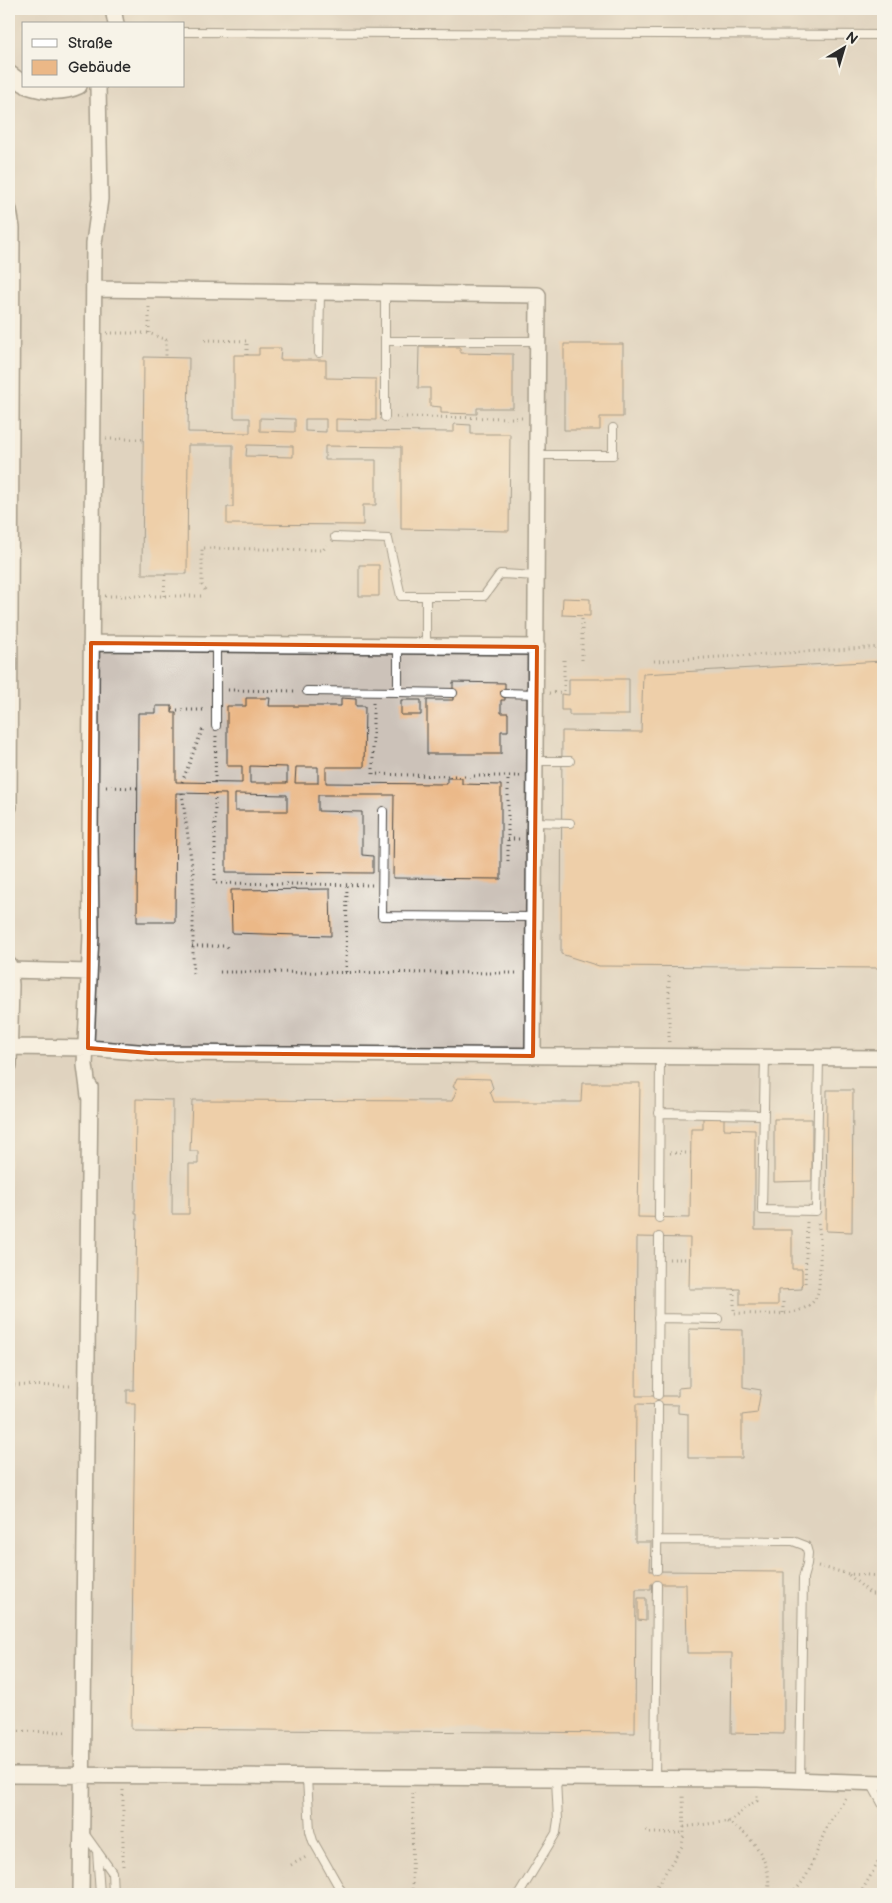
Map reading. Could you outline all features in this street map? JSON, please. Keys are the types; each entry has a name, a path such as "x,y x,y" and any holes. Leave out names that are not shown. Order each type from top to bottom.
{"street":[{"path":"113,9 116,22"},
{"path":"9,73 22,83"},
{"path":"33,88 56,92 71,88"},
{"path":"81,1894 84,1777 89,1096 85,1065 88,1048 92,878 90,787 94,243 100,199 98,88"},
{"path":"9,210 12,228 9,808"},
{"path":"94,289 538,295 533,1056"},
{"path":"91,643 537,647"},
{"path":"9,1065 9,968 89,972"},
{"path":"9,1047 88,1048 150,1053 883,1058"},
{"path":"9,1775 84,1777 758,1779 870,1783"}],"lane":[{"path":"185,32 883,35"},
{"path":"319,353 320,292"},
{"path":"385,293 385,416"},
{"path":"385,341 538,341"},
{"path":"538,454 613,455 613,428"},
{"path":"335,537 388,539 401,596 484,596 500,574 537,576"},
{"path":"426,596 426,646"},
{"path":"216,644 216,726"},
{"path":"398,646 398,692"},
{"path":"307,691 453,693"},
{"path":"505,694 536,694"},
{"path":"536,761 570,761"},
{"path":"383,811 382,916 534,917"},
{"path":"535,822 570,823"},
{"path":"659,1218 660,1057"},
{"path":"765,1057 762,1210 812,1211 819,1058"},
{"path":"659,1113 764,1115"},
{"path":"658,1395 659,1237"},
{"path":"658,1318 718,1319"},
{"path":"657,1570 658,1405"},
{"path":"657,1540 793,1541 806,1546 808,1564 803,1578 800,1780"},
{"path":"656,1780 657,1585"},
{"path":"307,1778 310,1831 313,1841 343,1894"},
{"path":"519,1894 556,1833 558,1820 556,1778"},
{"path":"870,1783 883,1806"},
{"path":"82,1831 112,1872 113,1894"},
{"path":"96,1848 99,1860 100,1894"}],"path":[{"path":"149,314 149,334"},
{"path":"94,333 149,334 166,340 166,358"},
{"path":"205,340 247,341 247,355"},
{"path":"385,416 538,418"},
{"path":"93,438 143,439"},
{"path":"205,590 202,585 202,548 323,550 335,537"},
{"path":"164,574 164,596"},
{"path":"92,595 205,596"},
{"path":"582,616 582,660"},
{"path":"654,661 883,647"},
{"path":"564,660 564,694"},
{"path":"216,690 307,691"},
{"path":"374,692 373,774 451,777 535,776"},
{"path":"172,710 216,710"},
{"path":"182,782 204,725 216,726 216,782"},
{"path":"508,776 508,861"},
{"path":"90,787 138,788"},
{"path":"182,793 193,873 193,974"},
{"path":"216,794 215,883 382,885"},
{"path":"346,972 347,884"},
{"path":"192,946 225,946 230,950"},
{"path":"220,972 533,973"},
{"path":"669,976 669,1036"},
{"path":"659,1153 690,1153"},
{"path":"802,1285 805,1285 812,1211"},
{"path":"734,1289 734,1313 783,1313 802,1310 816,1297 819,1284 820,1234 812,1211"},
{"path":"659,1259 690,1259"},
{"path":"783,1313 784,1300"},
{"path":"9,1385 86,1386"},
{"path":"808,1564 849,1574 883,1576"},
{"path":"849,1574 871,1596 883,1594"},
{"path":"9,1730 84,1732"},
{"path":"123,1777 123,1875"},
{"path":"412,1894 413,1778"},
{"path":"684,1827 731,1821 747,1806 757,1801 758,1779"},
{"path":"652,1894 682,1846 684,1833 683,1780"},
{"path":"791,1894 807,1875 829,1822 870,1783"},
{"path":"727,1822 747,1836 761,1855 769,1875 768,1894"},
{"path":"646,1830 650,1833 684,1833"},
{"path":"291,1865 311,1854"},
{"path":"860,1894 883,1854"}],"highlighted area":[{"path":"91,643 537,647 533,1056 150,1053 88,1048"}],"shaded area":[{"path":"9,9 883,9 883,1894 9,1894"}],"building":[{"path":"564,344 623,344 623,417 600,417 600,430 564,430"},
{"path":"419,347 460,347 460,353 513,354 513,408 477,408 477,414 441,413 441,407 430,406 430,388 418,388"},
{"path":"259,348 281,348 280,360 326,360 326,378 376,379 376,420 336,419 336,431 454,432 454,424 471,425 471,434 510,434 509,531 401,529 401,447 325,446 325,460 376,460 376,505 363,505 363,525 227,524 227,507 233,507 233,445 188,445 187,574 142,574 144,357 189,358 188,432 250,433 250,418 234,418 234,355 259,355","holes":["260,418 295,419 295,432 260,431","305,419 326,419 326,432 305,431","247,445 293,446 293,457 246,456"]},
{"path":"359,565 379,565 379,596 359,596"},
{"path":"563,598 590,599 590,616 562,615"},
{"path":"883,661 883,968 599,966 561,954 562,731 641,732 643,674"},
{"path":"569,679 629,679 629,715 569,715 569,710 561,710 561,694 569,695"},
{"path":"453,682 505,683 505,700 501,700 501,713 508,713 508,731 501,731 501,754 427,754 427,700 453,700"},
{"path":"246,698 270,698 269,706 341,706 341,698 356,699 356,706 365,706 364,767 326,767 326,783 447,784 447,778 462,778 462,784 501,785 501,879 393,878 394,795 318,795 318,811 362,812 362,855 373,856 373,873 226,872 226,794 176,793 175,922 137,922 138,713 156,713 156,706 172,706 172,713 176,713 176,782 242,783 242,766 227,766 227,706 246,706","holes":["250,766 287,767 287,783 250,783","296,767 318,767 318,783 295,783","235,794 287,795 287,811 235,811"]},
{"path":"401,700 421,700 421,715 401,715"},
{"path":"330,889 331,936 232,933 231,890"},
{"path":"457,1078 490,1079 493,1088 490,1091 494,1102 581,1102 582,1083 640,1083 638,1217 690,1218 691,1129 703,1129 703,1118 724,1118 724,1129 755,1130 755,1230 792,1230 792,1269 802,1269 802,1289 778,1290 778,1305 740,1305 740,1289 689,1289 690,1238 637,1237 636,1396 678,1396 678,1388 689,1387 689,1329 743,1330 743,1387 761,1390 757,1413 742,1415 742,1458 688,1458 688,1414 678,1413 678,1405 636,1404 635,1542 651,1542 650,1571 784,1572 784,1734 731,1733 732,1653 687,1653 686,1584 651,1584 651,1589 636,1589 635,1733 131,1729 135,1403 127,1403 127,1390 134,1390 137,1214 135,1214 136,1099 173,1100 172,1214 189,1214 189,1164 198,1164 198,1151 190,1151 192,1100 452,1101 457,1089 453,1087"},
{"path":"827,1090 853,1090 852,1232 826,1231"},
{"path":"774,1119 812,1119 812,1181 774,1182"},
{"path":"638,1598 646,1598 646,1621 638,1620"}]}
